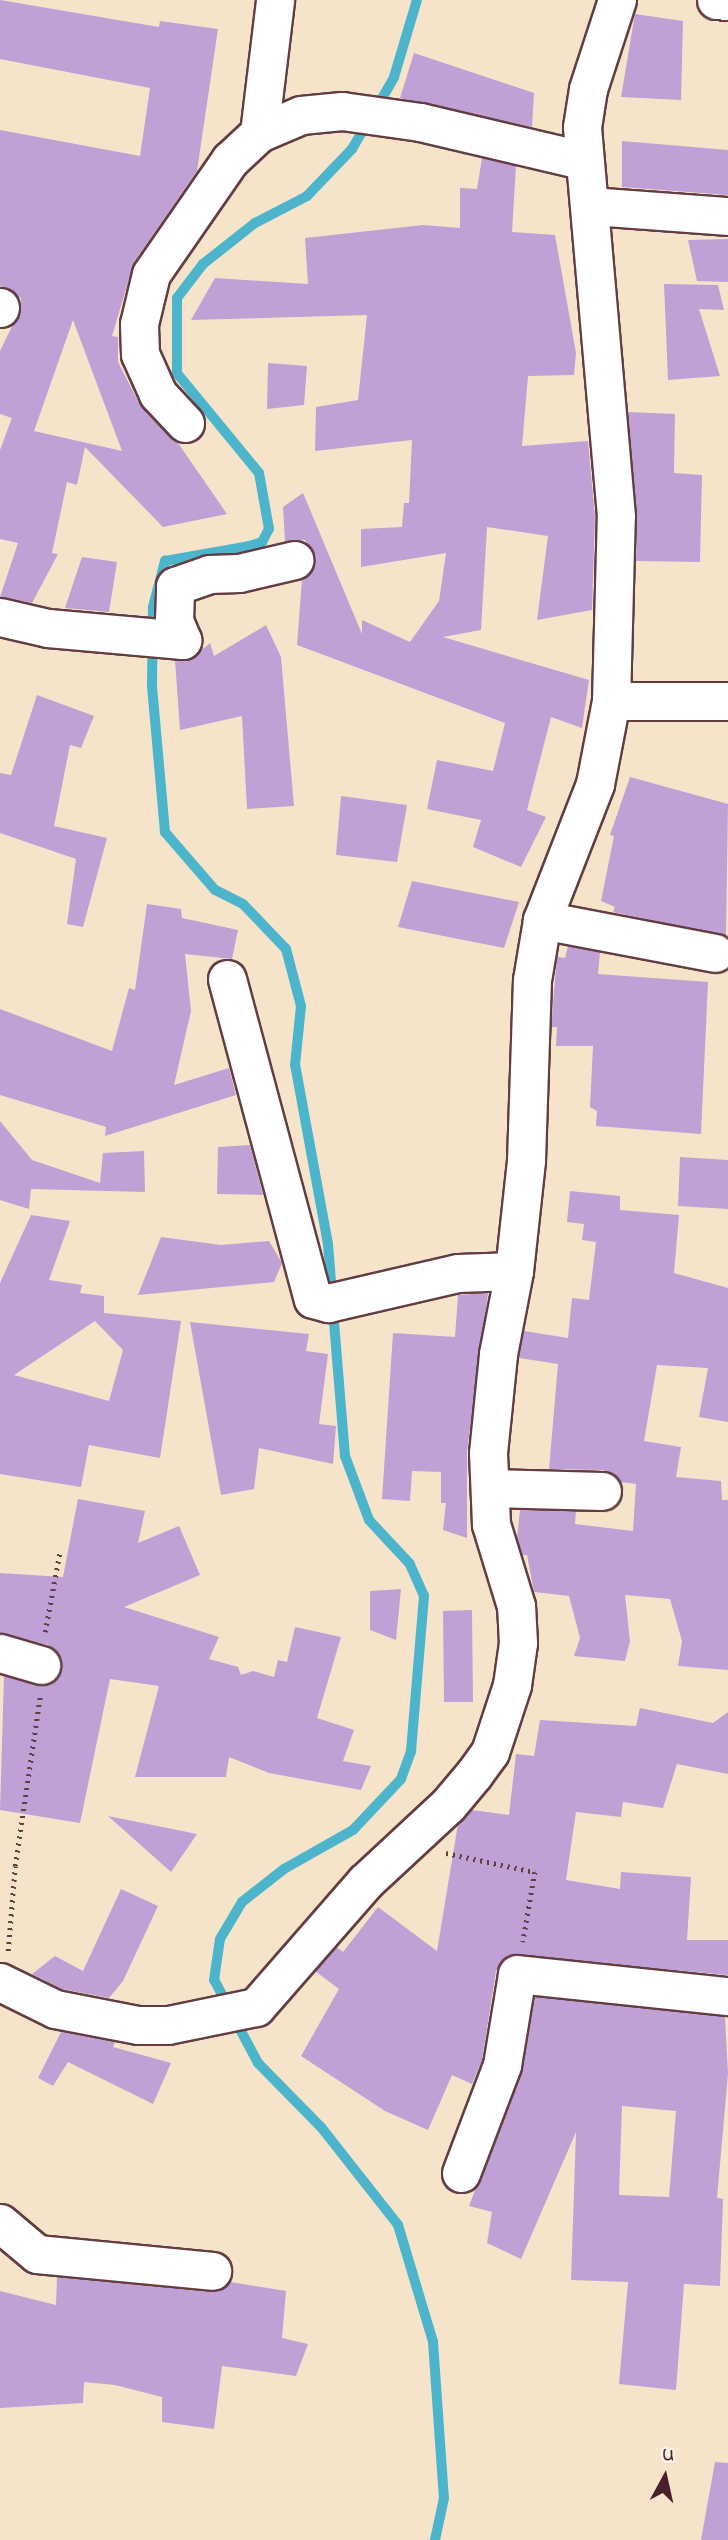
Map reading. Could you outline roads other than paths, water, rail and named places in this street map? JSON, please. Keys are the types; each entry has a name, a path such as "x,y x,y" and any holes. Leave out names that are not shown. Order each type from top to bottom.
{"street":[{"path":"260,133 275,0"},
{"path":"3,1983 68,2012 168,2025 256,2007 365,1882 448,1805 490,1752 512,1685 518,1643 516,1606 498,1560 488,1453 498,1354 514,1271 526,1160 532,980 542,920 596,784 611,701 616,516 591,206 582,160 588,89 617,0"},
{"path":"716,0 728,1"},
{"path":"185,423 158,394 140,354 139,324 151,274 230,160 260,133 301,115 342,111 419,122 582,160"},
{"path":"591,206 728,216"},
{"path":"0,617 48,628 182,640 174,620 175,586 209,574 239,573 294,560"},
{"path":"611,701 728,701"},
{"path":"542,920 715,953"},
{"path":"228,979 310,1294 340,1300 458,1273 514,1271"},
{"path":"490,1488 603,1491"},
{"path":"0,1653 41,1665"},
{"path":"461,2173 502,2065 517,1974 728,1996"},
{"path":"4,2226 31,2252 43,2255 212,2271"}],"waterway":[{"path":"377,107 394,77 417,0"},
{"path":"332,1294 328,1244 295,1065 301,1006 286,949 243,904 215,890 165,832 152,685 153,607 165,561 249,546 262,542 269,529 259,473 177,373 177,298 203,264 255,223 307,196 352,149 367,123"},
{"path":"227,2004 214,1980 220,1939 242,1902 284,1869 353,1830 401,1779 411,1751 424,1596 410,1564 369,1520 345,1456 333,1309"},
{"path":"234,2018 258,2063 321,2127 398,2225 433,2342 444,2498 435,2540"}]}
